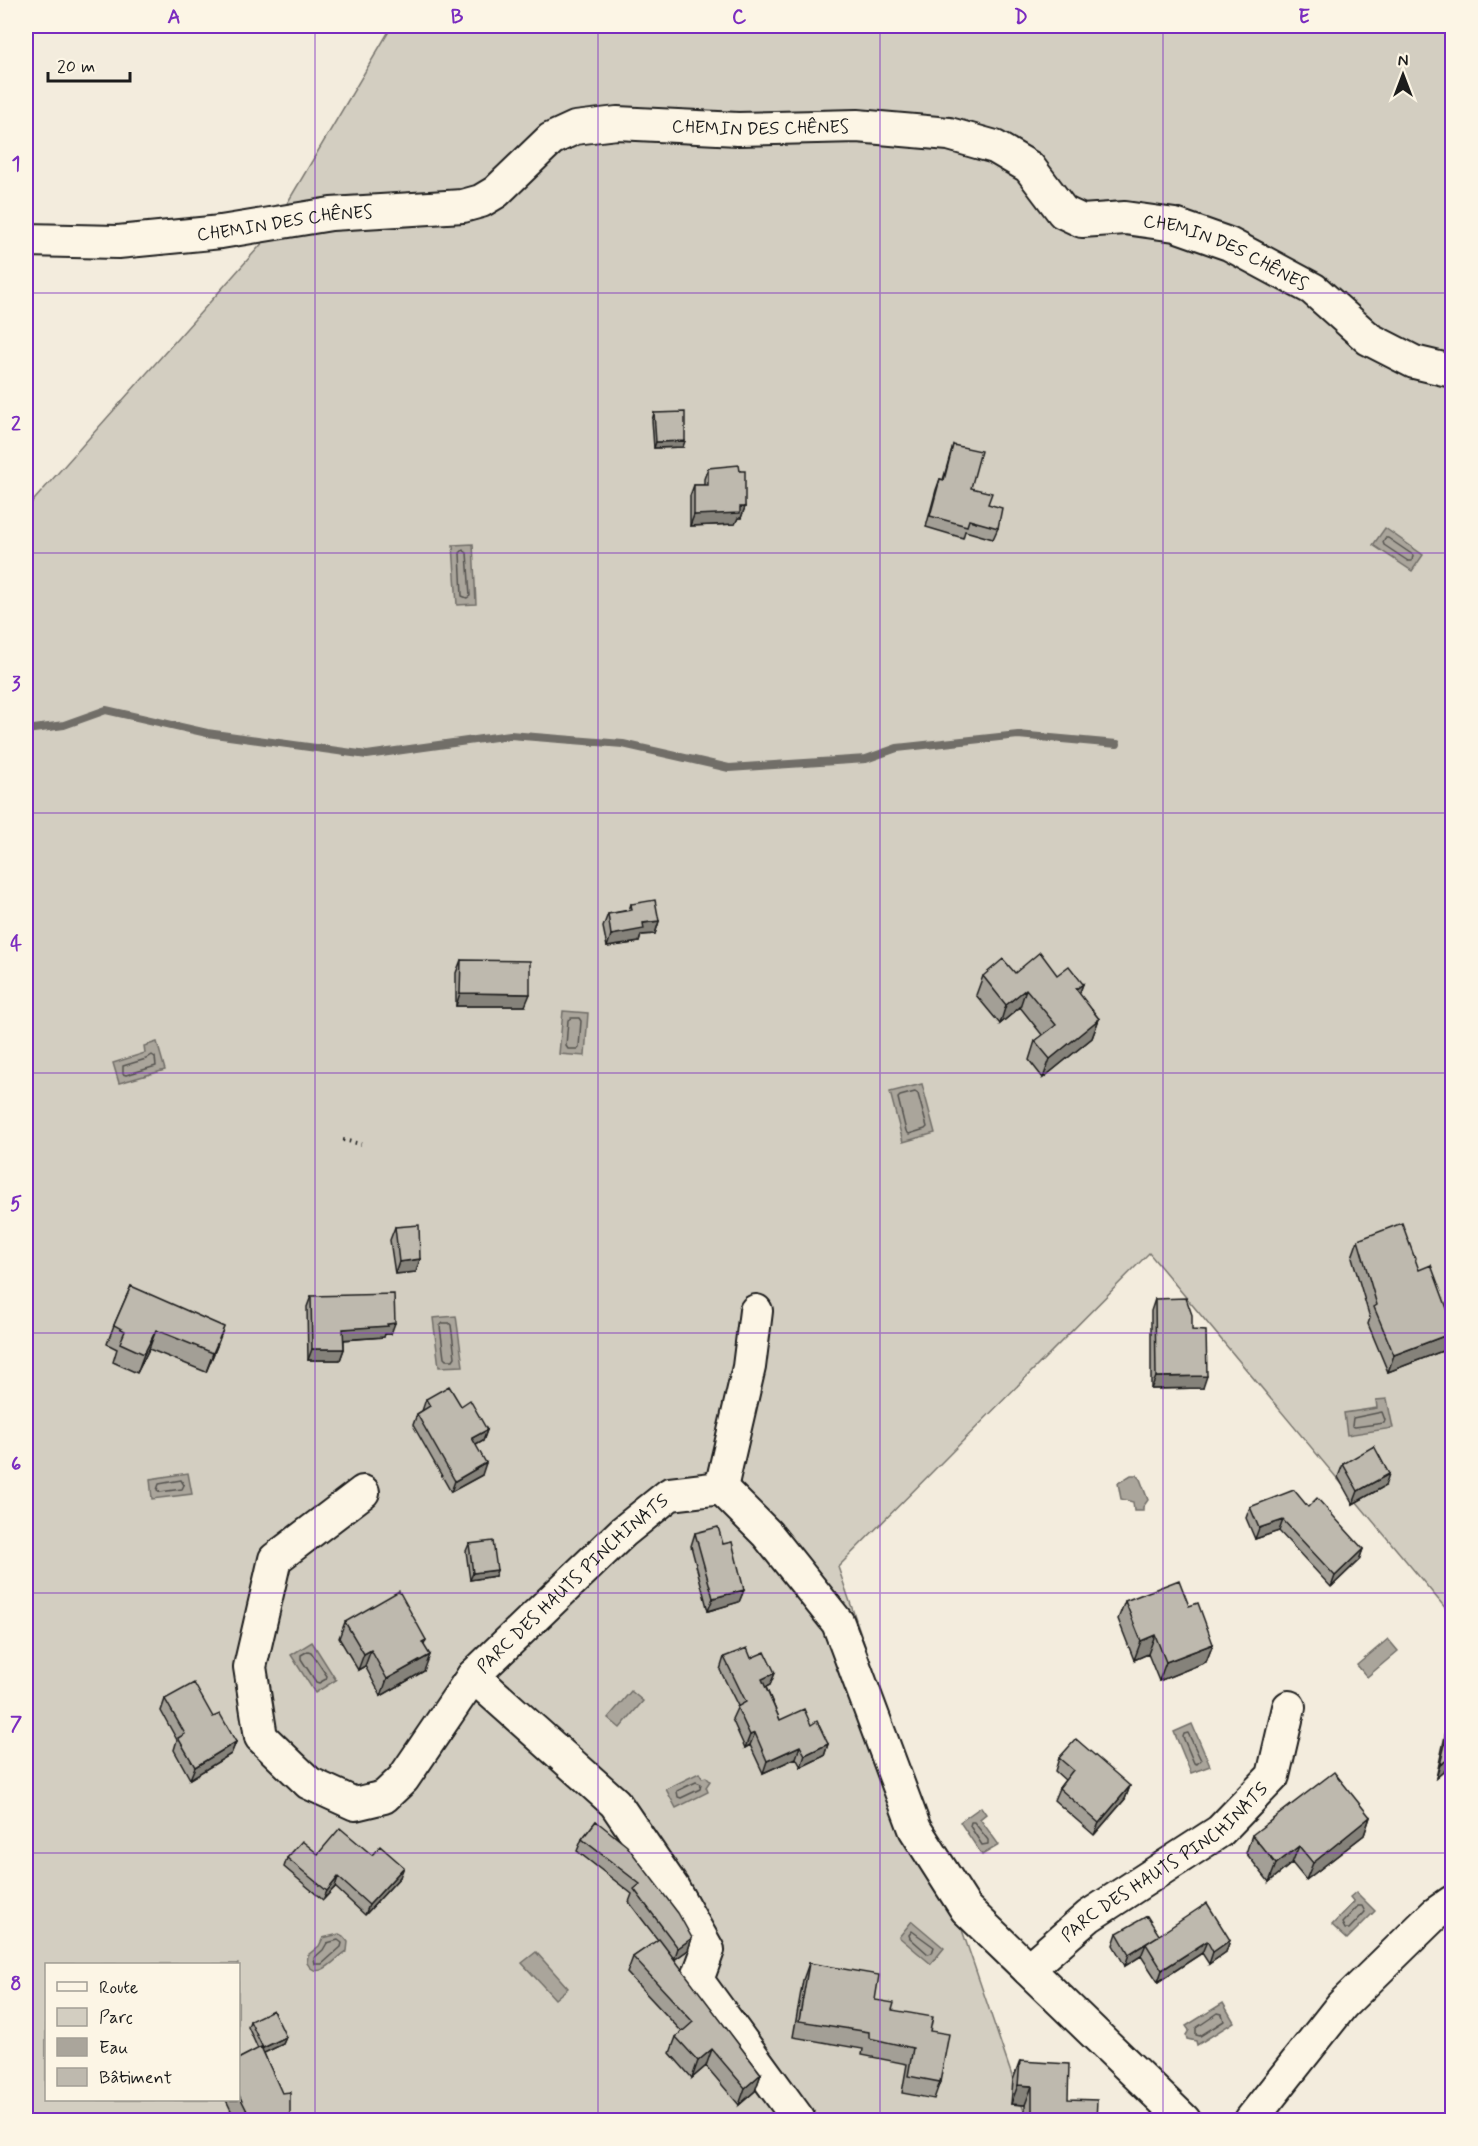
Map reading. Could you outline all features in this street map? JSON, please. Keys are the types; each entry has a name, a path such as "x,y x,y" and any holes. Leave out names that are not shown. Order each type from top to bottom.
{"street":[{"name":"CHEMIN DES CHÊNES","path":"26,240 118,242 221,232 331,214 463,206 481,201 496,192 551,140 575,128 617,123 738,129 857,126 949,134 995,147 1029,167 1063,212 1082,221 1125,218 1176,225 1229,244 1313,289 1369,339 1414,362 1452,371"},
{"path":"756,1311 749,1367 721,1488 767,1534 838,1623 915,1829 966,1909 1184,2121"},
{"name":"PARC DES HAUTS PINCHINATS","path":"363,1492 274,1559 250,1667 261,1737 309,1783 355,1804 384,1797 403,1779 473,1676 623,1532 670,1494 721,1488"},
{"path":"473,1676 615,1803 673,1888 708,1950 697,1980 799,2121"},
{"name":"PARC DES HAUTS PINCHINATS","path":"1028,1969 1089,1916 1220,1831 1273,1776 1289,1707"},
{"path":"1251,2121 1342,2005 1435,1914 1452,1902"}],"path":[{"path":"343,1140 361,1144"}],"green space":[{"path":"392,26 1452,26 1452,1616 1149,1253 838,1567 1027,2120 26,2120 26,509 266,239"}],"water":[{"path":"1385,528 1423,555 1412,571 1373,545"},
{"path":"473,544 476,604 457,605 453,545"},
{"path":"563,1011 588,1013 585,1056 559,1054"},
{"path":"157,1042 165,1070 119,1083 113,1063 145,1053 144,1046"},
{"path":"922,1084 935,1133 903,1142 890,1092"},
{"path":"456,1316 463,1366 439,1367 433,1318"},
{"path":"1387,1399 1393,1428 1347,1435 1344,1413 1377,1408 1376,1400"},
{"path":"188,1473 192,1494 152,1499 150,1479"},
{"path":"1131,1475 1136,1475 1140,1479 1148,1500 1143,1511 1134,1511 1133,1502 1121,1499 1118,1483"},
{"path":"1388,1639 1398,1651 1367,1677 1357,1665"},
{"path":"312,1642 336,1680 315,1693 291,1655"},
{"path":"631,1691 643,1701 620,1728 608,1718"},
{"path":"1192,1724 1210,1766 1191,1773 1174,1732"},
{"path":"699,1773 702,1778 706,1777 710,1781 706,1787 708,1792 676,1808 666,1789"},
{"path":"981,1807 986,1814 980,1819 999,1845 982,1855 960,1822"},
{"path":"1356,1892 1375,1911 1347,1939 1332,1925 1354,1902 1350,1897"},
{"path":"912,1921 944,1948 931,1964 899,1937"},
{"path":"339,1934 348,1942 347,1951 321,1970 311,1969 307,1963 308,1955 319,1946 323,1938"},
{"path":"536,1952 568,1988 555,1999 522,1963"},
{"path":"1223,2003 1234,2022 1197,2045 1196,2041 1187,2039 1186,2035 1189,2030 1186,2026"}],"building":[{"path":"685,412 685,441 656,442 654,413"},
{"path":"953,445 981,451 971,488 992,493 988,504 1002,508 998,528 969,520 967,526 930,516 940,479 944,480"},
{"path":"739,465 740,471 745,471 745,507 740,507 740,513 694,515 694,485 708,485 708,468"},
{"path":"655,900 659,921 643,923 644,929 611,935 608,914 632,910 631,904"},
{"path":"1040,952 1057,975 1069,966 1083,984 1076,989 1099,1019 1050,1059 1035,1041 1056,1025 1026,989 1006,1005 983,976 1003,959 1015,973"},
{"path":"461,960 530,961 530,994 460,993"},
{"path":"1402,1223 1419,1270 1431,1265 1452,1322 1452,1333 1394,1355 1374,1307 1377,1305 1358,1240"},
{"path":"419,1225 420,1259 399,1262 395,1227"},
{"path":"131,1286 224,1327 213,1353 156,1330 144,1354 120,1343 125,1331 114,1325"},
{"path":"394,1294 395,1323 387,1324 388,1326 343,1329 344,1349 312,1349 311,1296"},
{"path":"1186,1298 1192,1315 1192,1330 1206,1331 1207,1376 1156,1377 1155,1299"},
{"path":"449,1386 461,1406 470,1400 487,1430 472,1438 486,1463 455,1481 417,1414 430,1406 426,1399"},
{"path":"1374,1446 1389,1474 1358,1491 1343,1464"},
{"path":"1294,1490 1308,1507 1317,1498 1363,1549 1335,1576 1283,1520 1259,1528 1250,1507"},
{"path":"718,1527 723,1544 732,1542 744,1590 713,1598 695,1533"},
{"path":"493,1541 497,1570 473,1573 469,1544"},
{"path":"1179,1580 1189,1606 1198,1603 1213,1644 1166,1662 1155,1635 1141,1641 1125,1601"},
{"path":"399,1591 426,1640 422,1642 430,1655 387,1679 371,1650 364,1654 345,1622"},
{"path":"747,1648 751,1658 765,1652 775,1673 762,1679 780,1720 804,1709 811,1725 817,1721 828,1744 805,1755 800,1746 767,1761 755,1733 750,1735 737,1707 746,1702 724,1657"},
{"path":"194,1683 213,1717 220,1714 236,1742 195,1767 178,1738 185,1734 165,1699"},
{"path":"1451,1719 1452,1756 1440,1765"},
{"path":"1076,1739 1130,1786 1099,1823 1059,1788 1073,1770 1059,1758"},
{"path":"1334,1772 1370,1817 1313,1863 1299,1846 1276,1864 1252,1835"},
{"path":"596,1821 627,1846 678,1913 692,1938 678,1948 634,1889 640,1884 582,1839"},
{"path":"340,1828 372,1855 380,1846 404,1867 369,1905 338,1877 327,1891 287,1858 302,1841 318,1854"},
{"path":"1207,1903 1230,1940 1213,1952 1207,1941 1162,1970 1146,1944 1158,1936 1129,1954 1117,1933 1147,1916 1159,1935"},
{"path":"659,1939 761,2074 745,2088 712,2049 698,2061 676,2037 693,2022 633,1957"},
{"path":"809,1963 879,1975 875,2000 894,2003 892,2010 933,2017 930,2031 949,2034 940,2082 908,2076 913,2048 869,2038 869,2032 799,2021"},
{"path":"273,2010 286,2037 263,2048 250,2021"},
{"path":"261,2047 282,2093 290,2092 290,2121 252,2121 240,2097 240,2058"},
{"path":"1020,2061 1069,2064 1068,2099 1097,2100 1096,2121 1032,2121 1032,2086 1018,2085"}],"waterway":[{"path":"26,730 64,725 106,710 207,733 367,755 510,735 623,744 729,768 866,759 897,748 1018,735 1117,744"}]}
